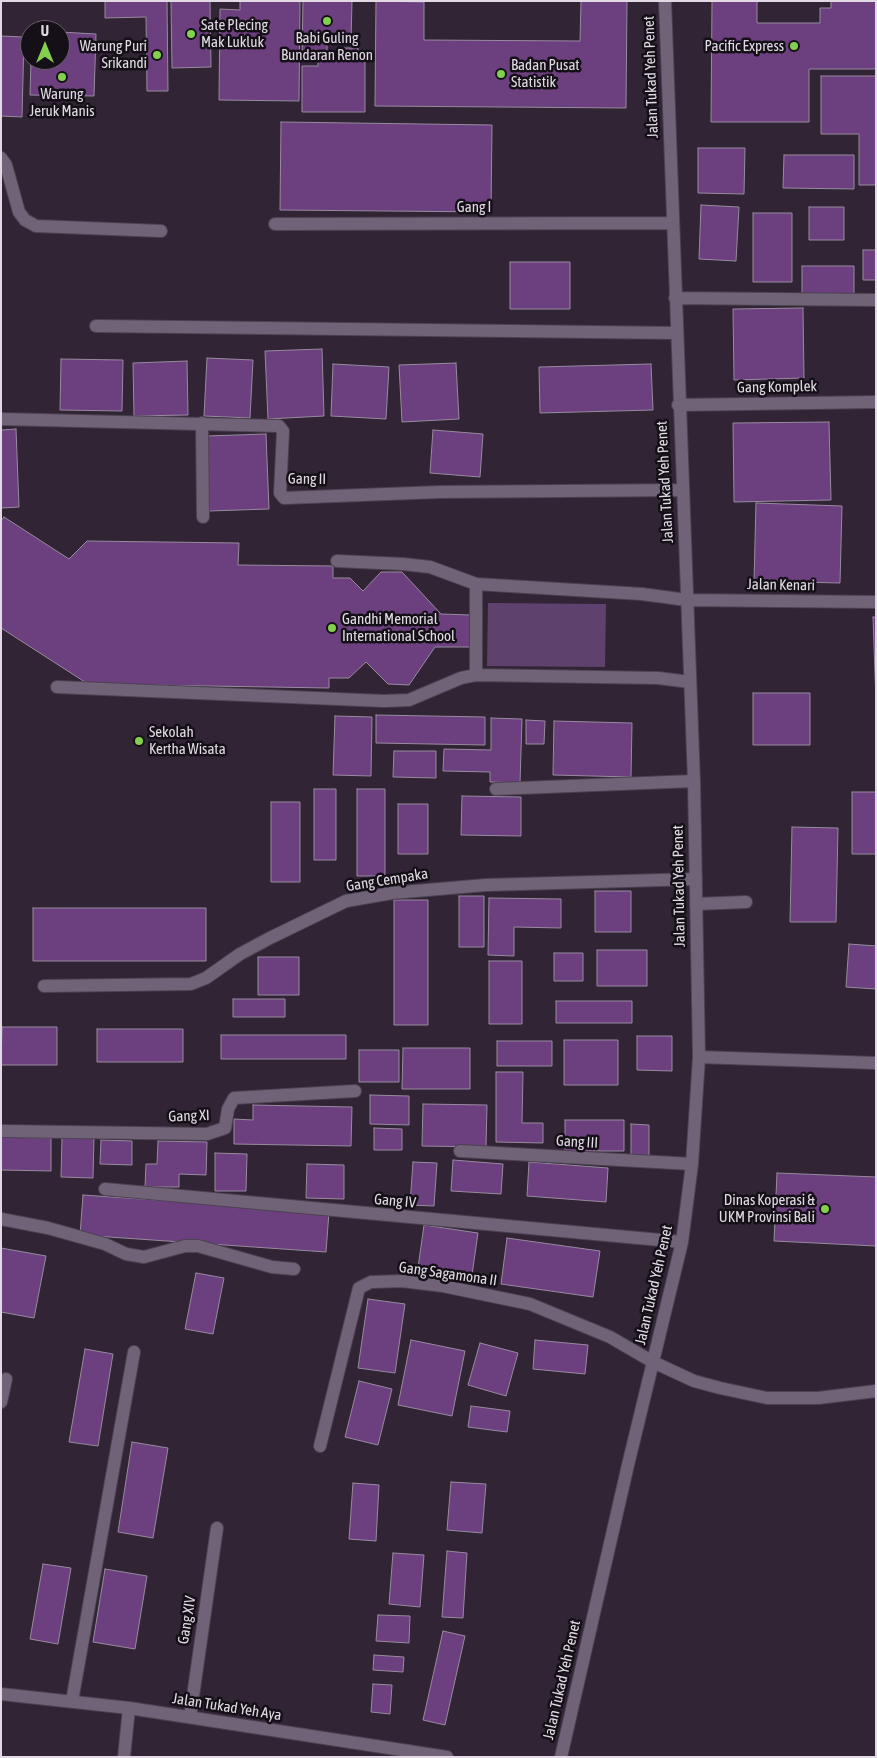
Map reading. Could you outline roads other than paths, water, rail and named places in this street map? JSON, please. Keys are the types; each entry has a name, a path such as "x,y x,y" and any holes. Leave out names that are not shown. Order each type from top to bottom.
{"street":[{"name":"Jalan Tukad Yeh Penet","path":"561,1757 682,1242 692,1164 699,1057 694,781 681,490 664,1"},
{"path":"1,158 6,165 19,212 25,220 36,226 161,230"},
{"name":"Gang I","path":"275,224 672,223"},
{"path":"675,298 876,300"},
{"path":"96,326 677,333"},
{"name":"Gang Komplek","path":"678,405 876,402"},
{"name":"Gang II","path":"1,419 279,426 283,431 280,493 284,498 439,492 681,490"},
{"path":"202,423 203,518"},
{"name":"Jalan Kenari","path":"337,560 403,564 430,568 476,584 642,594 687,600 876,602"},
{"path":"476,584 476,675"},
{"path":"57,687 410,700 461,678 476,675 658,678 690,682"},
{"path":"496,789 694,781"},
{"name":"Gang Cempaka","path":"44,986 191,984 206,978 240,954 270,938 346,902 392,893 486,885 696,879"},
{"path":"696,904 746,902"},
{"path":"699,1057 876,1063"},
{"name":"Gang XI","path":"1,1131 207,1134 225,1128 228,1109 234,1098 355,1091"},
{"name":"Gang III","path":"460,1151 692,1164"},
{"name":"Gang IV","path":"105,1190 682,1242"},
{"path":"1,1220 48,1228 105,1244 126,1254 144,1257 185,1246 198,1246 272,1267 294,1269"},
{"name":"Gang Sagamona II","path":"320,1446 359,1288 371,1282 402,1281 443,1286 530,1304 610,1337 653,1362 694,1381 768,1398 818,1398 876,1391"},
{"path":"72,1701 134,1352"},
{"path":"1,1402 6,1379"},
{"name":"Gang XIV","path":"190,1717 218,1528"},
{"name":"Jalan Tukad Yeh Aya","path":"1,1694 129,1708 447,1757"},
{"path":"124,1757 129,1708"}],"place":[{"name":"Babi Guling Bundaran Renon","path":"327,21"},
{"name":"Sate Plecing Mak Lukluk","path":"191,34"},
{"name":"Pacific Express","path":"794,46"},
{"name":"Warung Puri Srikandi","path":"157,55"},
{"name":"Badan Pusat Statistik","path":"501,74"},
{"name":"Warung Jeruk Manis","path":"62,77"},
{"name":"Gandhi Memorial International School","path":"332,628"},
{"name":"Sekolah Kertha Wisata","path":"139,741"},
{"name":"Dinas Koperasi & UKM Provinsi Bali","path":"825,1209"}]}
